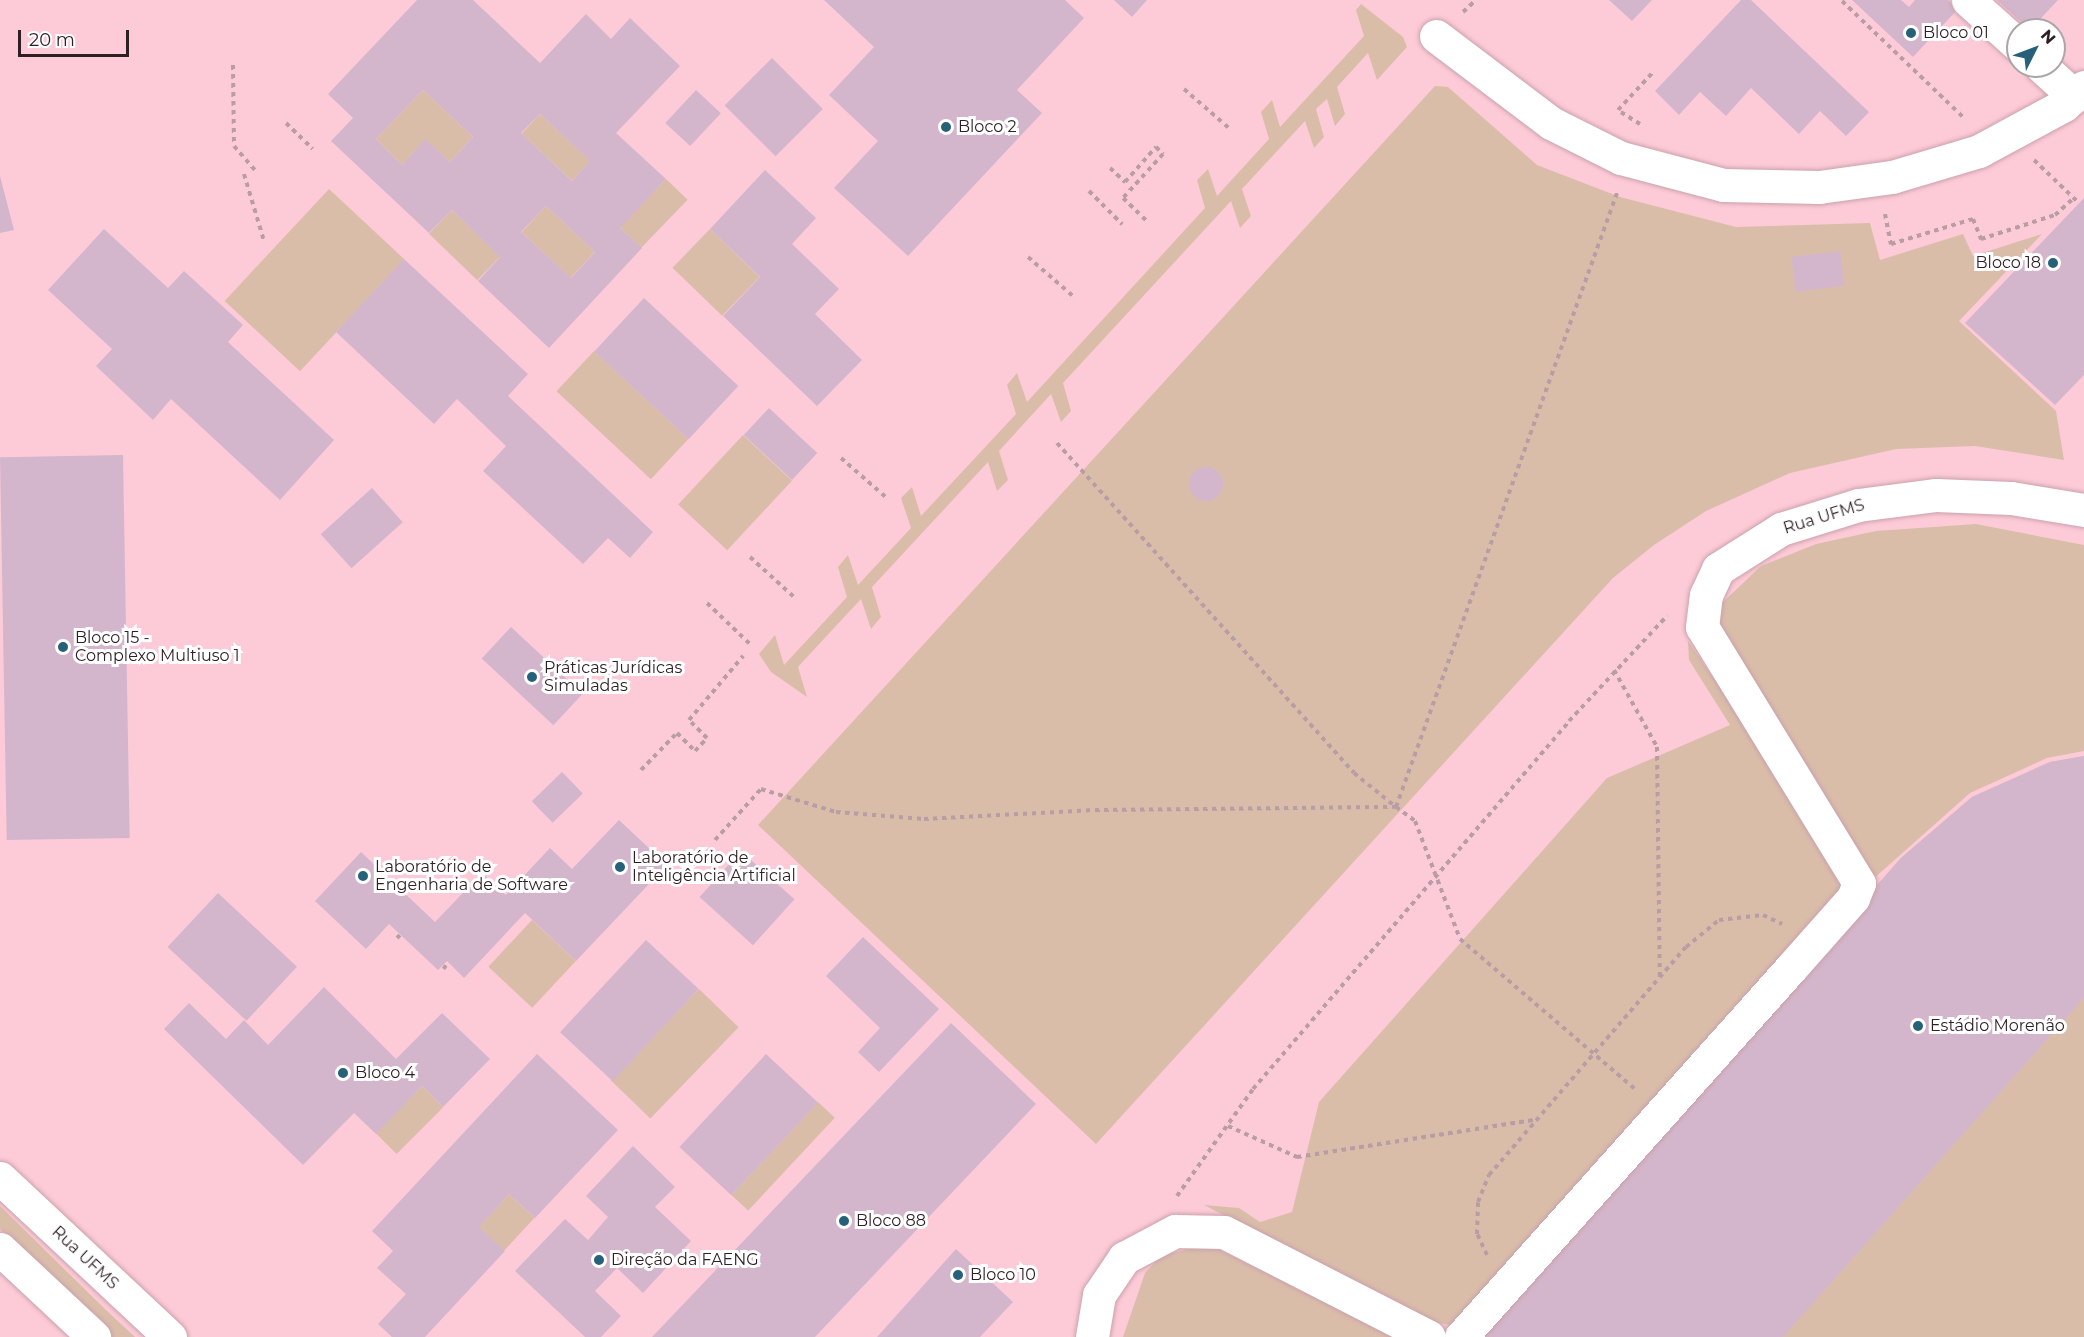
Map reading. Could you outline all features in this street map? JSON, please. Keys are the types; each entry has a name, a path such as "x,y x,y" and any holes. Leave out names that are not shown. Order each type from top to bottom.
{"lane":[{"path":"1968,0 2006,34"},
{"path":"1436,36 1551,123 1622,158 1723,185 1819,187 1871,180 1979,151 2079,91 2059,78"},
{"name":"Rua UFMS","path":"1461,1337 1853,898 1859,883 1724,669 1702,627 1706,595 1718,569 1781,529 1858,505 1936,495 2011,498 2084,510"},
{"name":"Rua UFMS","path":"0,1178 170,1337"},
{"path":"1092,1337 1099,1295 1124,1258 1175,1231 1224,1232 1430,1337"},
{"path":"0,1249 94,1337"}],"path":[{"path":"1842,1 1969,123 1979,151"},
{"path":"233,65 234,146 256,171"},
{"path":"1184,89 1230,129"},
{"path":"286,123 312,149"},
{"path":"1110,168 1125,182 1156,147 1163,154 1123,198 1146,220"},
{"path":"2034,160 2079,203"},
{"path":"244,174 264,241"},
{"path":"1396,807 1618,190"},
{"path":"1089,191 1122,224"},
{"path":"1884,210 1891,244 1973,219 1981,239 2055,215 2074,198"},
{"path":"1028,257 1074,297"},
{"path":"1057,443 1354,773 1415,821 1460,939 1644,1097"},
{"path":"841,458 888,499"},
{"path":"750,557 795,598"},
{"path":"707,603 751,645"},
{"path":"1172,1202 1228,1126 1437,876 1614,670 1672,612"},
{"path":"642,770 677,733 695,751 707,738 688,720 743,656"},
{"path":"1614,670 1657,747 1660,979"},
{"path":"715,840 760,789 836,812 924,819 1095,810 1396,807"},
{"path":"1491,1262 1477,1234 1478,1202 1489,1175 1534,1119 1660,979 1719,920 1763,915 1788,926"},
{"path":"1228,1126 1297,1157 1534,1119"}],"shaded area":[{"path":"0,0 2084,0 2084,1337 0,1337"},
{"path":"1361,4 1403,37 1407,47 1377,80 1368,53 1337,87 1345,114 1335,126 1327,99 1316,109 1324,137 1314,148 1305,121 1242,189 1251,216 1240,228 1231,201 1063,383 1071,411 1061,422 1051,394 999,451 1008,480 997,491 988,462 872,587 881,617 871,629 861,599 809,655 798,667 807,697 771,672 759,654 775,635 784,665 847,597 838,567 848,555 858,585 911,528 901,498 912,487 921,516 1016,414 1007,385 1017,373 1027,402 1205,208 1197,180 1208,169 1217,196 1269,139 1261,112 1272,100 1280,127 1364,36 1356,10"},
{"path":"1435,86 1448,87 1537,165 1620,197 1736,227 1870,223 1880,260 1963,234 1973,256 2042,234 1959,321 2056,411 2064,460 1975,446 1896,449 1790,473 1706,511 1654,545 1613,578 1096,1144 758,825"},
{"path":"423,90 473,137 450,162 425,140 402,165 376,139"},
{"path":"540,114 590,161 572,181 522,134"},
{"path":"666,179 688,200 641,248 619,227"},
{"path":"329,189 404,259 300,371 225,301"},
{"path":"546,206 595,252 570,278 521,232"},
{"path":"452,210 500,257 477,280 429,234"},
{"path":"710,229 760,277 722,316 672,268"},
{"path":"594,351 688,439 651,479 556,391"},
{"path":"743,435 792,481 727,550 678,504"},
{"path":"1976,524 2084,545 2084,751 2047,758 1970,793 1872,880 1718,624 1722,603 1761,566 1816,544 1876,531"},
{"path":"1688,641 1839,862 1846,882 1452,1325 1430,1322 1204,1205 1239,1208 1260,1222 1292,1212 1319,1102 1607,778 1730,725 1689,660"},
{"name":"Estádio Morenão","path":"2084,756 2084,1337 1479,1337 1901,858 1972,797 2050,762"},
{"path":"532,920 576,961 532,1008 488,967"},
{"path":"699,989 739,1027 650,1119 611,1080"},
{"path":"422,1086 443,1107 397,1154 375,1133"},
{"path":"818,1102 835,1118 748,1211 731,1195"},
{"path":"509,1194 535,1218 504,1251 478,1227"},
{"path":"0,1206 135,1337 111,1337 95,1322 0,1229"},
{"path":"1200,1246 1218,1249 1397,1337 1123,1337 1145,1273 1161,1256"}],"building":[{"path":"417,0 473,0 540,63 586,14 611,39 630,18 680,66 616,133 666,179 620,228 642,248 549,348 478,281 500,257 452,210 429,233 331,141 353,118 328,94","holes":["423,90 473,137 450,162 425,139 402,165 376,139","540,114 590,161 572,181 521,133","546,206 595,252 571,278 521,232"]},
{"name":"Bloco 2","path":"824,0 1065,0 1084,18 1017,90 1042,113 908,256 834,188 878,141 829,95 874,47"},
{"path":"1114,0 1147,0 1132,17"},
{"path":"1609,0 1652,0 1632,21"},
{"path":"1741,0 1751,0 1869,112 1846,136 1820,111 1799,134 1751,88 1726,116 1700,92 1679,115 1655,91"},
{"name":"Bloco 01","path":"1852,0 1901,0 1909,7 1915,0 1948,0 1958,9 1913,57"},
{"name":"Bloco 01","path":"1997,0 2058,0 2041,18 2017,18"},
{"path":"772,58 823,109 776,156 725,105"},
{"path":"696,90 721,113 690,146 665,123"},
{"path":"765,170 816,218 792,244 839,289 815,314 862,360 817,406 723,316 760,277 710,229"},
{"path":"0,176 14,230 0,233"},
{"name":"Bloco 18","path":"2084,198 2084,375 2055,405 1965,323"},
{"path":"104,229 168,288 184,271 243,325 228,342 334,440 280,500 171,399 153,420 96,366 112,349 48,290"},
{"path":"1840,251 1844,286 1796,292 1791,257"},
{"path":"404,259 528,374 508,396 653,532 630,558 608,538 583,564 483,471 506,446 457,399 434,424 336,332"},
{"path":"644,298 738,386 689,439 594,351"},
{"path":"769,408 817,453 792,480 744,435"},
{"name":"Bloco 15 - Complexo Multiuso 1","path":"123,455 130,838 7,840 0,457"},
{"path":"1206,467 1218,472 1223,484 1218,496 1206,501 1194,496 1189,484 1194,472"},
{"path":"372,488 403,522 352,568 321,534"},
{"name":"Práticas Jurídicas Simuladas","path":"511,627 583,694 553,725 482,658"},
{"name":"Estádio Morenão","path":"2084,756 2084,998 1783,1337 1479,1337 1901,858 1972,797 2050,762"},
{"path":"562,772 583,794 553,823 532,801"},
{"path":"619,820 667,865 576,961 525,913 464,978 447,961 438,970 389,924 366,949 315,901 361,852 435,922 482,873 506,895 550,848 572,869"},
{"path":"741,851 795,899 753,945 700,897"},
{"path":"218,893 297,967 247,1021 168,947"},
{"path":"863,937 939,1009 879,1072 858,1052 880,1028 826,976"},
{"path":"646,940 699,989 613,1081 560,1032"},
{"name":"Bloco 4","path":"324,987 396,1059 442,1013 490,1059 443,1107 422,1086 376,1134 354,1113 303,1165 164,1029 189,1003 226,1039 244,1020 268,1045"},
{"name":"Bloco 88","path":"951,1023 1036,1104 815,1337 652,1337"},
{"path":"537,1054 618,1130 535,1218 509,1194 479,1227 505,1251 425,1337 392,1337 378,1324 406,1294 377,1268 393,1251 372,1231"},
{"path":"766,1054 818,1102 731,1195 679,1147"},
{"name":"Direção da FAENG","path":"633,1146 675,1187 655,1207 691,1241 643,1293 617,1268 595,1291 621,1316 601,1337 585,1337 515,1271 565,1219 588,1240 608,1217 586,1196"},
{"name":"Bloco 10","path":"956,1249 1013,1302 980,1337 877,1337"}],"place":[{"name":"Bloco 01","path":"1911,33"},
{"name":"Bloco 2","path":"946,127"},
{"name":"Bloco 18","path":"2053,263"},
{"name":"Bloco 15 - Complexo Multiuso 1","path":"63,647"},
{"name":"Práticas Jurídicas Simuladas","path":"532,677"},
{"name":"Laboratório de Inteligência Artificial","path":"620,867"},
{"name":"Laboratório de Engenharia de Software","path":"363,876"},
{"name":"Estádio Morenão","path":"1918,1026"},
{"name":"Bloco 4","path":"343,1073"},
{"name":"Bloco 88","path":"844,1221"},
{"name":"Direção da FAENG","path":"599,1260"},
{"name":"Bloco 10","path":"958,1275"}]}
